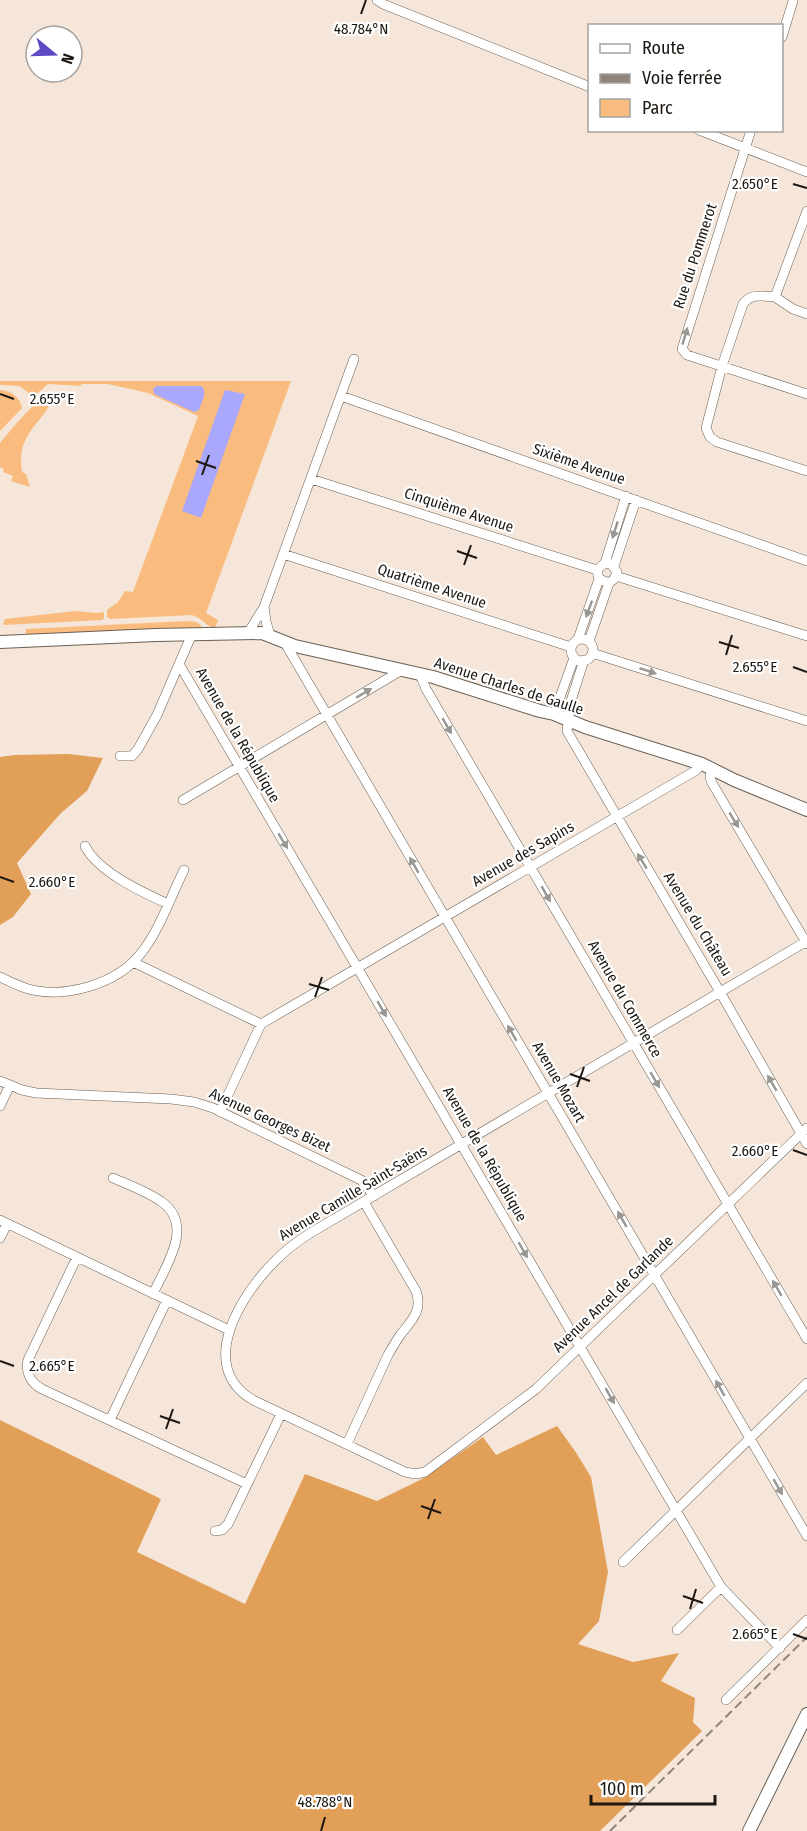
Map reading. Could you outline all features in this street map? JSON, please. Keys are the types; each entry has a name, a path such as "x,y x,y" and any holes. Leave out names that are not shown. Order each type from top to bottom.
{"main road":[{"name":"Avenue Charles de Gaulle","path":"0,642 262,633 285,643 328,655 447,681 554,714 706,766 807,810"},
{"path":"751,1831 803,1732 807,1714"}],"street":[{"path":"377,0 588,86"},
{"path":"783,34 793,1"},
{"path":"704,132 807,172"},
{"name":"Rue du Pommerot","path":"722,366 687,355 681,346 750,132"},
{"path":"775,297 807,211"},
{"path":"807,314 793,309 775,297 753,296 744,302 722,366 706,428 710,437 717,442 807,471"},
{"path":"248,633 264,607 354,359"},
{"path":"722,366 807,394"},
{"name":"Sixième Avenue","path":"341,396 807,561"},
{"name":"Cinquième Avenue","path":"311,479 807,636"},
{"path":"574,658 584,660 592,653 589,641 626,496"},
{"path":"554,714 574,658 572,654 574,643 607,573 636,500"},
{"name":"Quatrième Avenue","path":"284,554 574,643"},
{"path":"264,607 270,636"},
{"path":"120,756 132,756 138,749 161,706 192,634"},
{"path":"574,643 584,639 589,641"},
{"name":"Avenue Mozart","path":"285,643 807,1536"},
{"path":"592,653 807,721"},
{"path":"568,720 571,701 584,660"},
{"name":"Avenue de la République","path":"179,664 721,1587 780,1648"},
{"path":"183,800 402,670"},
{"name":"Avenue du Commerce","path":"420,674 426,689 807,1339"},
{"name":"Avenue du Château","path":"568,720 567,731 804,1131 807,1144"},
{"path":"706,766 712,783 807,943"},
{"name":"Avenue des Sapins","path":"261,1024 706,766"},
{"path":"85,846 91,856 128,885 168,904"},
{"path":"0,977 33,990 65,991 97,983 112,976 133,962 151,939 184,870"},
{"name":"Avenue Camille Saint-Saëns","path":"430,1468 420,1473 409,1473 249,1398 238,1389 228,1369 225,1354 226,1339 257,1281 280,1255 306,1236 807,943"},
{"path":"133,962 261,1024 220,1112"},
{"name":"Avenue Georges Bizet","path":"0,1081 28,1092 44,1094 186,1101 207,1106 361,1180 374,1196"},
{"path":"0,1106 10,1085"},
{"name":"Avenue Ancel de Garlande","path":"430,1468 536,1389 804,1131"},
{"path":"113,1178 159,1200 176,1217 178,1230 176,1242 153,1294"},
{"path":"347,1444 392,1348 412,1322 418,1306 416,1291 364,1202"},
{"path":"0,1238 3,1222 229,1330"},
{"path":"77,1257 28,1360 27,1371 30,1379 37,1386 247,1484"},
{"path":"110,1420 167,1300"},
{"path":"623,1562 807,1383"},
{"path":"215,1531 220,1531 227,1526 281,1413"},
{"path":"677,1630 721,1587"},
{"path":"726,1700 807,1620"}],"green space":[{"path":"0,381 291,381 206,613 218,620 215,628 192,615 110,619 107,617 107,610 118,602 125,591 133,592 198,416 148,393 108,384 82,384 80,386 48,384 33,397 20,386 0,385"},
{"path":"0,390 14,395 22,408 0,431"},
{"path":"49,394 53,396 53,400 22,449 22,472 26,474 30,487 11,481 13,476 3,472 4,469 0,467 0,443 30,409"},
{"path":"75,611 104,612 104,618 102,620 3,624 5,619"},
{"path":"187,621 201,625 202,630 25,637 26,629"}],"shaded area":[{"path":"157,386 201,386 204,389 204,396 199,410 194,412 154,394 153,389"},
{"path":"225,390 245,394 201,518 182,511"},
{"path":"68,754 103,758 87,791 61,813 17,863 31,894 13,917 0,925 0,757"},
{"path":"0,1420 161,1499 137,1552 245,1604 305,1474 377,1501 422,1479 483,1437 496,1455 557,1426 591,1477 608,1572 599,1621 578,1644 633,1662 679,1653 661,1681 695,1698 693,1722 702,1731 600,1831 0,1831"}],"railway":[{"path":"610,1831 807,1637"}]}
